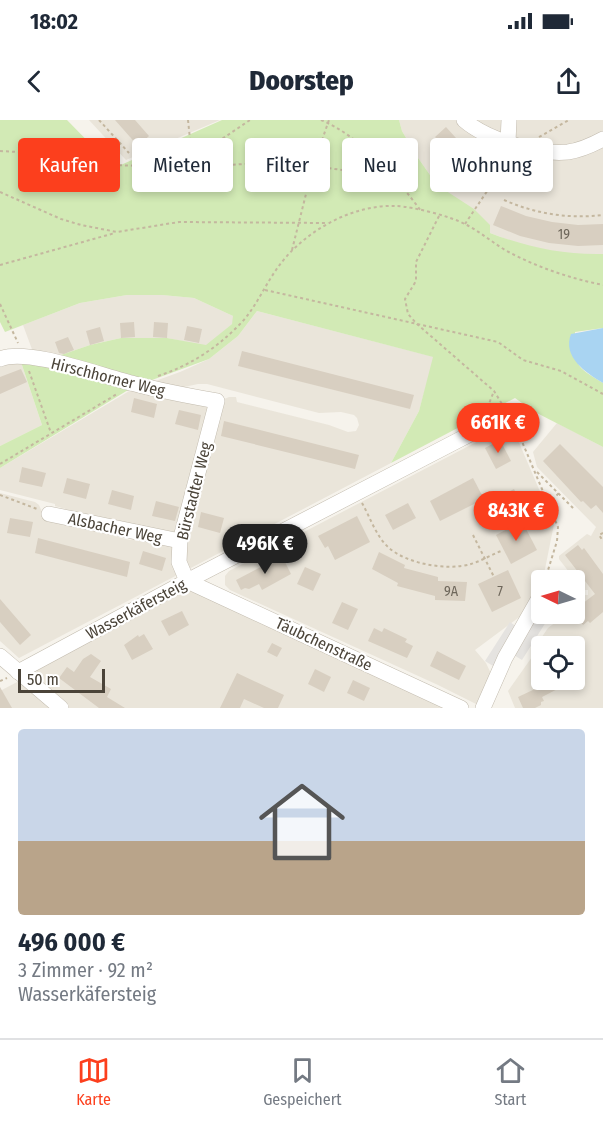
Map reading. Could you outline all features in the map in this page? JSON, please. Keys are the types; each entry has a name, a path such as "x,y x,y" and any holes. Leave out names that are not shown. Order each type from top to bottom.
{"street":[{"path":"464,120 498,138"},
{"path":"509,120 514,138"},
{"path":"553,151 596,147 603,139"},
{"name":"Hirschhorner Weg","path":"0,358 24,356 133,384 217,401"},
{"name":"Bürstadter Weg","path":"187,581 179,562 180,541 217,401"},
{"name":"Wasserkäfersteig","path":"18,672 187,581 478,430"},
{"name":"Alsbacher Weg","path":"50,514 180,541"},
{"name":"Täubchenstraße","path":"187,581 461,708"},
{"path":"483,708 506,658 531,613"},
{"path":"0,657 61,708"}],"path":[{"path":"99,120 129,153"},
{"path":"188,120 190,138"},
{"path":"223,138 249,120"},
{"path":"321,120 328,121 351,138"},
{"path":"528,138 569,120"},
{"path":"323,138 328,121"},
{"path":"0,151 54,153 115,165 132,166"},
{"path":"0,192 61,219 117,232"},
{"path":"292,250 307,192"},
{"path":"406,192 421,211"},
{"path":"465,224 486,192"},
{"path":"504,200 518,206 561,216 582,218 603,215"},
{"path":"0,464 133,384 182,368 209,353 242,322 266,290 275,271 292,250 330,223 352,213 397,206 440,216 465,224 504,250 532,263 572,279 603,285"},
{"path":"440,216 416,262 416,281 405,299 408,314 494,391 515,426 558,527 557,541 548,570"},
{"path":"0,265 117,232 179,222 330,223"},
{"path":"266,290 498,342 523,360 561,371 603,394"},
{"path":"0,304 24,356 51,433"},
{"path":"478,430 494,391"},
{"path":"534,469 575,510"},
{"path":"357,493 380,537 388,547 401,556 435,566 454,567 471,564 501,551"},
{"path":"548,504 559,493"},
{"path":"0,495 50,514"},
{"path":"603,533 599,536 603,541"},
{"path":"473,535 494,577"}],"shaded area":[{"path":"89,120 220,120 178,138 132,138 132,157 126,160 120,154 120,138 106,138"},
{"path":"399,120 603,120 603,254 578,255 548,251 519,244 490,233 445,192 553,192 553,138 430,138 430,175 418,158 418,138 406,138"},
{"path":"127,295 194,298 233,316 234,320 206,346 167,338 121,338 58,356 33,352 23,325 80,303"},
{"path":"257,311 434,357 419,411 391,463 187,570 181,555 222,400 236,397 237,402 329,425 348,432 356,431 359,425 354,415 341,412 319,413 207,384 175,389 147,384 209,359 238,336"},
{"path":"20,359 42,425 0,446 0,361"},
{"path":"136,387 207,406 209,409 176,535 76,512 55,506 55,504 0,490 0,468"},
{"path":"557,423 603,447 603,708 515,708 508,691 531,658 531,690 585,690 585,636 543,636 553,624 585,624 585,595 588,595 588,590 585,590 585,570 568,570 559,556 587,534 591,536 596,527 537,467 533,452"},
{"path":"511,424 554,524 545,570 531,570 531,601 522,615 475,650 486,663 494,680 480,706 230,590 225,585 225,576 229,571"},
{"path":"0,493 35,502 39,505 45,519 50,522 51,520 130,540 139,536 172,542 183,572 19,658 0,641"},
{"path":"185,589 191,589 450,708 69,708 36,680 38,667"},
{"path":"531,615 531,624 545,624 537,636 531,636 531,646 522,660 512,654 501,671 485,661 510,622 517,627"},
{"path":"19,681 52,708 0,708 0,691"}],"green space":[{"path":"0,120 67,120 85,138 18,138 18,192 120,192 120,165 132,160 132,192 233,192 233,138 182,138 222,120 399,120 406,138 342,138 342,192 418,192 418,158 430,175 430,192 448,192 474,209 490,225 490,233 545,249 603,254 603,328 575,332 578,364 603,383 603,447 533,411 515,398 391,463 419,411 433,357 257,311 238,336 209,359 133,387 0,468 0,446 42,425 20,359 58,356 121,338 167,338 206,345 232,324 233,316 194,298 127,295 80,303 5,332 0,322"}],"water":[{"path":"603,328 603,383 577,363 570,350 569,342 571,334"}],"building":[{"path":"115,120 135,120 149,136 132,139"},
{"path":"446,127 456,138 436,138"},
{"path":"501,206 526,216 552,222 578,225 603,224 603,245 578,246 549,243 520,236 493,225"},
{"path":"134,322 135,337 121,338 120,323"},
{"path":"154,322 168,323 167,338 153,337"},
{"path":"187,326 202,329 199,343 184,340"},
{"path":"100,327 104,341 90,345 86,331"},
{"path":"68,337 74,350 64,354 59,353 55,342"},
{"path":"242,351 414,395 410,409 238,366"},
{"path":"21,369 27,382 0,394 0,377"},
{"path":"134,398 157,404 154,418 131,412"},
{"path":"179,410 201,415 198,430 175,424"},
{"path":"224,421 359,455 355,469 221,436"},
{"path":"500,440 511,461 496,469 485,448"},
{"path":"560,444 603,487 603,513 596,505 591,509 583,501 581,502 543,461"},
{"path":"22,467 46,473 42,487 19,482"},
{"path":"67,478 90,484 86,499 63,493"},
{"path":"473,478 484,499 440,521 430,501"},
{"path":"514,489 520,501 487,519 480,507"},
{"path":"112,490 134,496 131,510 108,504"},
{"path":"156,501 179,507 175,521 152,516"},
{"path":"408,503 416,518 393,530 385,515"},
{"path":"201,512 224,518 220,533 198,527"},
{"path":"357,516 370,542 335,560 328,546 325,548 318,536"},
{"path":"10,518 33,522 30,537 7,533"},
{"path":"522,521 537,550 511,564 496,535"},
{"path":"38,538 130,562 127,577 35,553"},
{"path":"578,545 582,550 584,548 603,574 603,612 590,623 588,621 585,623 585,602 595,594 585,581 585,570 577,570 565,555"},
{"path":"143,551 166,558 162,571 139,564"},
{"path":"379,552 405,565 404,568 438,577 438,581 467,582 465,601 435,600 435,596 397,586 398,583 372,569"},
{"path":"282,556 291,574 262,590 259,584 241,590 236,580"},
{"path":"305,567 321,574 313,591 297,584"},
{"path":"508,570 521,598 492,612 478,584"},
{"path":"0,599 31,635 20,645 0,622"},
{"path":"342,602 358,609 348,630 332,623"},
{"path":"182,611 189,625 169,636 161,621"},
{"path":"374,628 382,632 384,628 407,639 405,642 413,646 407,658 368,641"},
{"path":"144,634 153,649 132,660 124,645 138,635 139,637"},
{"path":"272,643 282,648 277,657 267,652"},
{"path":"437,651 466,666 459,680 430,666"},
{"path":"91,654 101,661 90,677 111,689 107,697 125,708 99,708 59,678 67,667 74,672 83,659"},
{"path":"315,669 331,677 324,692 308,684"},
{"path":"237,673 284,695 278,708 264,708 244,699 240,708 220,708"},
{"path":"353,680 370,688 364,701 347,693"},
{"path":"0,687 12,708 0,708"},
{"path":"533,690 556,690 542,697 544,701 535,708 523,708 518,697"}]}
